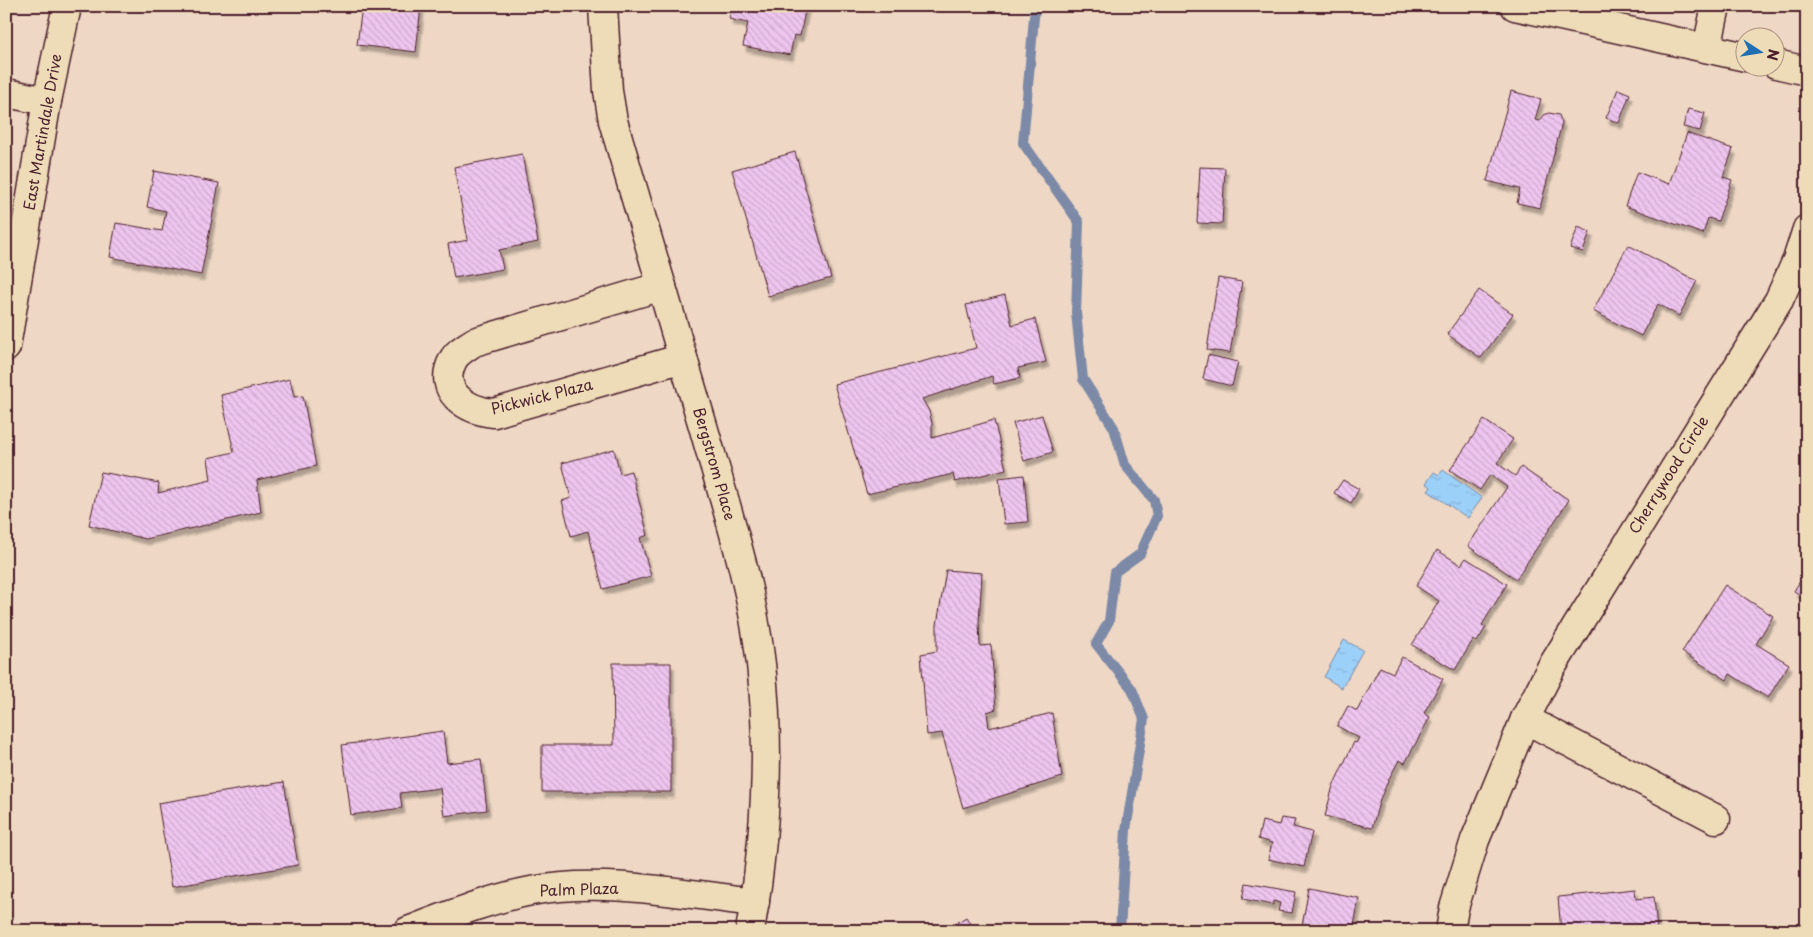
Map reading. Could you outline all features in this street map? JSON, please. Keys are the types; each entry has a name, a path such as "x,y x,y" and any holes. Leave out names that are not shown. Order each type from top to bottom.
{"street":[{"name":"East Martindale Drive","path":"6,347 48,101 67,6"},
{"name":"Bergstrom Place","path":"603,6 607,74 613,121 748,580 761,664 765,711 765,789 762,839 750,931"},
{"path":"1515,6 1736,55"},
{"path":"1707,48 1716,6"},
{"path":"1786,66 1807,71"},
{"path":"6,93 48,101"},
{"name":"Cherrywood Circle","path":"1450,931 1454,908 1475,840 1524,719 1570,635 1779,300 1797,260 1807,228"},
{"name":"Pickwick Plaza","path":"662,286 474,342 453,359 449,372 451,386 457,399 468,407 479,412 494,413 683,358"},
{"path":"1524,719 1716,819"},
{"name":"Palm Plaza","path":"408,931 531,891 570,887 641,889 755,902"}],"water":[{"path":"1443,470 1482,498 1468,518 1428,491 1431,487 1426,483 1434,472 1439,475"},
{"path":"1344,640 1363,650 1342,688 1324,677"}],"building":[{"path":"362,6 421,6 416,52 357,45"},
{"path":"732,6 806,6 800,36 794,35 790,55 743,46 748,23 729,19"},
{"path":"1618,89 1630,94 1619,123 1606,118"},
{"path":"1511,91 1541,99 1535,120 1540,121 1544,115 1549,113 1559,115 1562,123 1540,208 1517,203 1520,189 1487,181"},
{"path":"1688,109 1705,113 1700,131 1683,127"},
{"path":"1687,133 1733,149 1723,177 1732,180 1718,221 1708,218 1703,234 1625,206 1637,172 1669,184"},
{"path":"795,152 831,278 768,296 732,170"},
{"path":"522,154 538,242 499,250 503,269 454,278 448,244 468,240 454,167"},
{"path":"1200,167 1225,168 1222,224 1197,223"},
{"path":"154,171 219,183 201,275 110,257 116,223 162,231 166,211 147,207"},
{"path":"1578,227 1590,232 1583,252 1570,248"},
{"path":"1628,245 1697,281 1679,316 1658,304 1641,336 1593,311"},
{"path":"1218,278 1242,282 1230,353 1207,350"},
{"path":"1479,290 1513,314 1481,358 1447,334"},
{"path":"1005,295 1012,325 1035,319 1046,362 1018,368 1020,378 994,384 992,376 922,399 929,411 932,423 932,438 994,420 1006,469 955,482 953,474 867,494 834,384 976,348 966,305"},
{"path":"1208,355 1238,362 1232,386 1203,379"},
{"path":"290,379 294,397 303,396 316,466 257,480 261,512 146,539 89,525 101,472 159,483 158,493 211,480 208,458 234,452 221,395"},
{"path":"1042,415 1053,452 1024,461 1013,423"},
{"path":"1484,420 1513,439 1497,463 1515,476 1521,467 1569,500 1516,579 1468,546 1507,487 1490,475 1480,490 1450,470"},
{"path":"614,449 620,474 631,471 648,535 640,538 651,576 603,589 588,531 571,536 562,501 571,498 562,463"},
{"path":"1024,475 1028,522 1004,524 999,478"},
{"path":"1343,480 1359,489 1351,503 1334,493"},
{"path":"1437,550 1461,565 1466,558 1507,584 1482,625 1486,627 1477,642 1473,640 1455,670 1412,645 1439,601 1416,586"},
{"path":"946,570 982,573 979,622 980,646 991,645 996,709 987,712 989,728 1052,713 1062,777 963,808 942,733 927,735 921,654 937,651 937,625"},
{"path":"1807,570 1807,599 1794,591"},
{"path":"1725,585 1773,616 1756,644 1789,664 1768,698 1730,674 1727,680 1682,652"},
{"path":"1402,657 1443,679 1424,713 1430,717 1405,763 1399,760 1390,777 1380,799 1372,828 1325,816 1333,786 1354,742 1356,743 1359,738 1337,726 1348,706 1357,711 1380,667 1393,673"},
{"path":"613,663 671,663 671,792 542,792 542,745 614,745"},
{"path":"443,731 447,763 481,759 487,810 444,816 440,788 400,793 402,808 351,815 342,745"},
{"path":"284,782 298,865 172,887 158,803"},
{"path":"1281,818 1295,820 1293,827 1312,832 1304,867 1268,859 1272,843 1258,839 1262,821 1279,825"},
{"path":"1246,883 1296,892 1292,913 1278,911 1280,903 1273,901 1273,905 1243,899"},
{"path":"1309,888 1359,898 1353,931 1301,931"},
{"path":"1635,889 1636,899 1654,897 1657,931 1561,931 1558,897"},
{"path":"966,917 975,931 944,931"}],"waterway":[{"path":"1035,6 1023,143 1079,222 1076,313 1083,379 1114,428 1125,465 1154,500 1157,516 1140,554 1115,572 1109,621 1096,644 1132,689 1144,719 1126,830 1120,931"}]}
